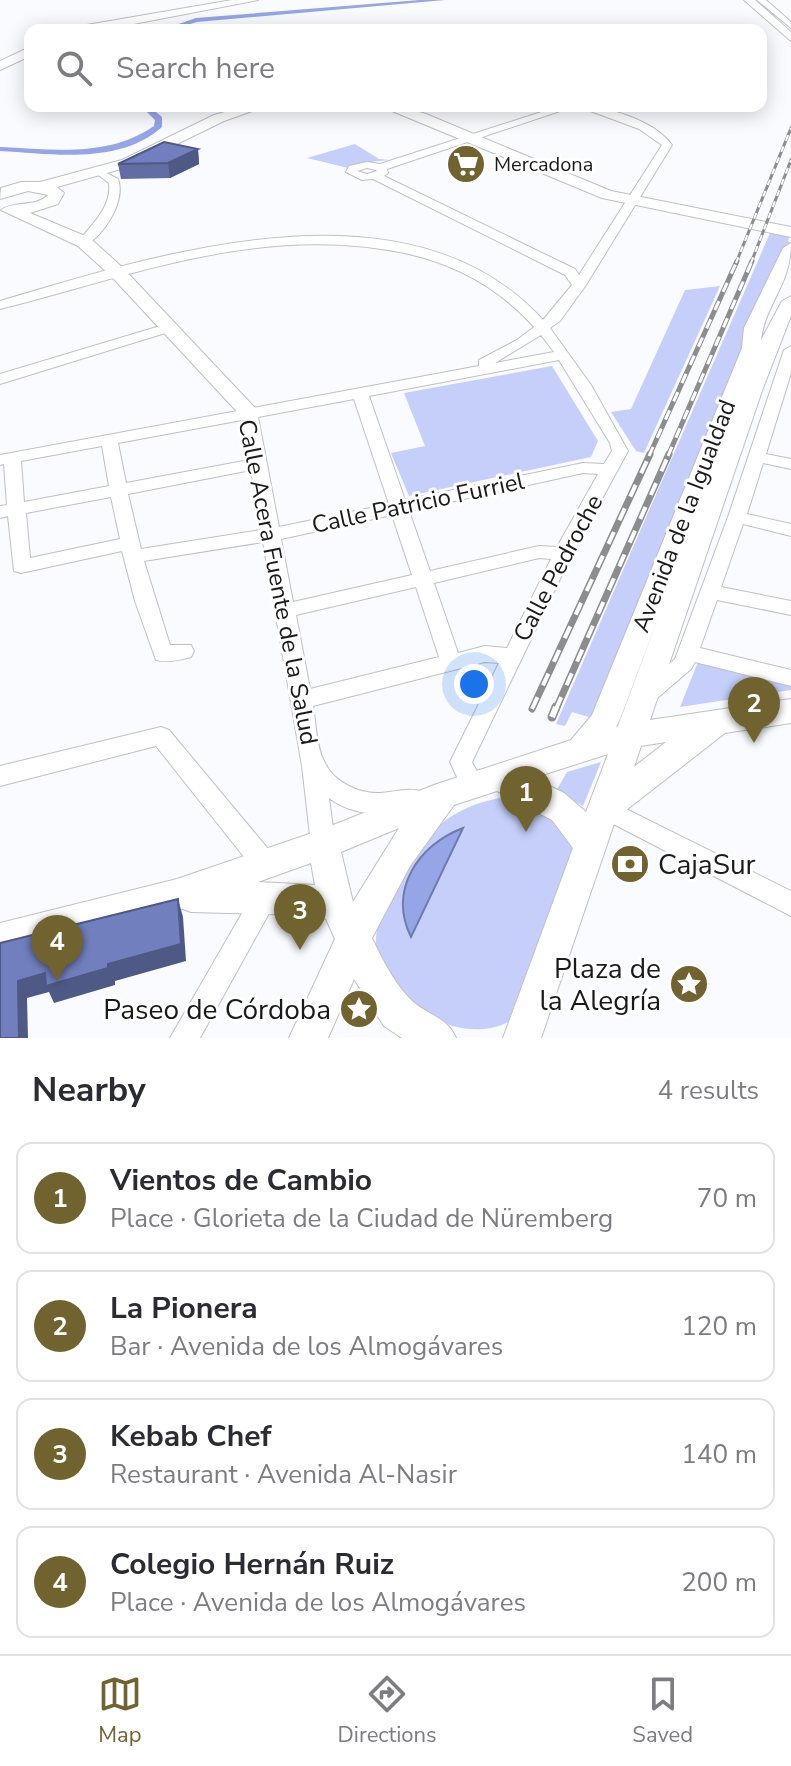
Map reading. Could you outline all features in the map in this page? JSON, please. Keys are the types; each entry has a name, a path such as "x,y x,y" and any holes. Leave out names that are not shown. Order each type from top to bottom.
{"highway":[{"path":"187,13 252,0"},
{"path":"119,24 265,0"},
{"path":"121,24 125,23"},
{"path":"4,57 24,49"}],"main road":[{"path":"749,0 759,3 790,32"},
{"path":"2,192 49,190 149,155 211,122 238,112"},
{"path":"405,112 607,195 791,230"},
{"path":"41,214 53,201 49,190"},
{"name":"Calle Acera Fuente de la Salud","path":"4,208 41,214 84,242 117,272 249,413"},
{"path":"751,347 753,328 791,248"},
{"name":"Avenida de la Igualdad","path":"581,749 605,719 751,347 771,307 791,286"},
{"name":"Avenida de la Igualdad","path":"521,1037 775,330 791,301"},
{"path":"0,940 177,895 265,881 323,844 581,749 627,736 791,711"},
{"path":"604,808 688,742 718,724"},
{"path":"308,1038 352,939 392,861 415,828 473,787 561,807 582,829 589,847"},
{"path":"323,844 337,905 374,981 397,1013 437,1038"},
{"path":"265,881 305,899 337,905"}],"street":[{"path":"776,13 784,0"},
{"path":"759,3 776,13 790,32"},
{"path":"551,112 379,172 570,272 579,285"},
{"path":"460,374 493,359 555,318 666,148 666,141 650,131 598,112"},
{"path":"84,242 108,210 116,191 114,181 99,172"},
{"path":"633,202 642,196 664,208"},
{"path":"0,305 225,244 291,238 358,240 418,251 469,270 512,297 542,328 562,355 6,459 10,552"},
{"path":"538,255 566,261 596,259"},
{"path":"0,379 170,327"},
{"name":"Calle Pedroche","path":"473,787 461,762 563,554 620,451 618,443 562,355"},
{"name":"Avenida de la Igualdad","path":"641,699 684,663 737,517 790,355"},
{"path":"360,393 451,662"},
{"path":"771,406 791,409"},
{"name":"Avenida de la Igualdad","path":"742,425 771,406"},
{"name":"Calle Acera Fuente de la Salud","path":"249,413 313,766 323,844"},
{"path":"109,439 130,550 147,612 163,654 184,651"},
{"path":"756,457 791,464"},
{"path":"7,511 257,464"},
{"name":"Calle Patricio Furriel","path":"10,552 21,566 130,550 178,549 270,535 583,468 609,470"},
{"path":"737,517 791,530"},
{"path":"284,611 539,552 563,554"},
{"path":"711,592 791,608"},
{"path":"688,653 791,678"},
{"path":"301,700 485,654 511,656"},
{"path":"0,776 161,736 265,881 184,1038"},
{"path":"313,766 346,800 372,804 473,787"},
{"path":"604,808 791,904"}],"shaded area":[{"path":"355,144 379,159 390,160 359,163 348,168 307,158"},
{"path":"770,233 789,237 791,243 752,322 592,718 572,712 565,726 556,724"},
{"path":"720,286 644,453 636,451 611,412 631,409 685,290"},
{"path":"552,366 598,441 591,457 409,496 391,453 425,446 404,393"},
{"path":"698,662 791,685 791,690 680,707"},
{"path":"601,762 583,806 556,791 567,772"},
{"path":"508,797 552,812 575,843 508,1022 484,1029 457,1027 431,1018 404,997 379,960 376,943 378,926 401,873 432,832 467,808"},
{"path":"463,828 411,937 403,903 405,886 412,871 433,846"}],"building":[{"path":"164,142 198,149 168,163 118,164"},
{"path":"178,899 181,944 108,964 108,968 46,986 45,973 18,981 19,1038 0,1038 0,943"}],"waterway":[{"path":"183,24 196,20 442,0"},
{"path":"0,149 82,152 123,146 158,127 159,119 151,112"}],"railway":[{"path":"736,263 791,128"},
{"path":"751,263 791,160"},
{"path":"649,456 737,261"},
{"path":"668,456 752,261"},
{"path":"532,709 650,454"},
{"path":"556,709 669,454"},
{"path":"552,717 556,707"}],"place":[{"name":"Mercadona","path":"466,164"},
{"name":"La Pionera","path":"754,743"},
{"name":"Vientos de Cambio","path":"526,832"},
{"name":"CajaSur","path":"630,864"},
{"name":"Kebab Chef","path":"300,950"},
{"name":"Colegio Hernán Ruiz","path":"57,981"},
{"name":"Plaza de la Alegría","path":"689,984"},
{"name":"Paseo de Córdoba","path":"359,1009"}]}
